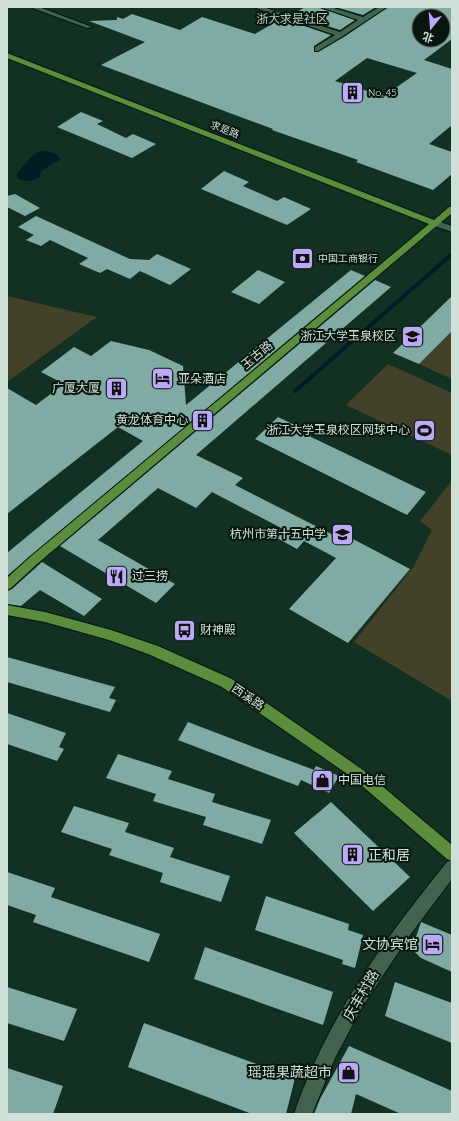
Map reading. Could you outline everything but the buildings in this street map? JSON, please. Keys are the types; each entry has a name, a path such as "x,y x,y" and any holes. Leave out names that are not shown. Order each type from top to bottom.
{"main road":[{"name":"求是路","path":"7,55 435,223"},
{"name":"玉古路","path":"7,585 33,561 452,209"},
{"name":"西溪路","path":"7,610 45,617 111,635 159,652 227,683 358,774 452,854"}],"street":[{"path":"33,7 89,27"},
{"path":"256,7 341,35"},
{"path":"323,7 364,20"},
{"path":"318,49 384,7"},
{"path":"435,223 452,229"},
{"name":"庆丰村路","path":"303,1114 309,1094 336,1038 366,985 419,908 452,867"}],"shaded area":[{"path":"7,296 97,317 7,382"},
{"path":"452,331 452,379 419,364"},
{"name":"浙江大学玉泉校区网球中心","path":"388,364 452,393 452,455 346,405"},
{"path":"451,482 452,701 354,642 414,566 432,530 420,521"}],"water":[{"path":"40,151 52,152 61,159 41,171 40,177 35,180 26,181 17,178 17,173 32,156"}],"waterway":[{"path":"295,391 452,254"}],"place":[{"name":"No. 45","path":"352,92"},
{"name":"中国工商银行","path":"303,258"},
{"name":"浙江大学玉泉校区","path":"412,336"},
{"name":"亚朵酒店","path":"162,379"},
{"name":"广厦大厦","path":"116,388"},
{"name":"黄龙体育中心","path":"203,420"},
{"name":"浙江大学玉泉校区网球中心","path":"425,430"},
{"name":"杭州市第十五中学","path":"342,534"},
{"name":"过三捞","path":"117,576"},
{"name":"财神殿","path":"184,630"},
{"name":"中国电信","path":"323,780"},
{"name":"正和居","path":"352,855"},
{"name":"文协宾馆","path":"433,944"},
{"name":"瑶瑶果蔬超市","path":"348,1072"}],"district":[{"name":"浙大求是社区","path":"292,19"}]}
